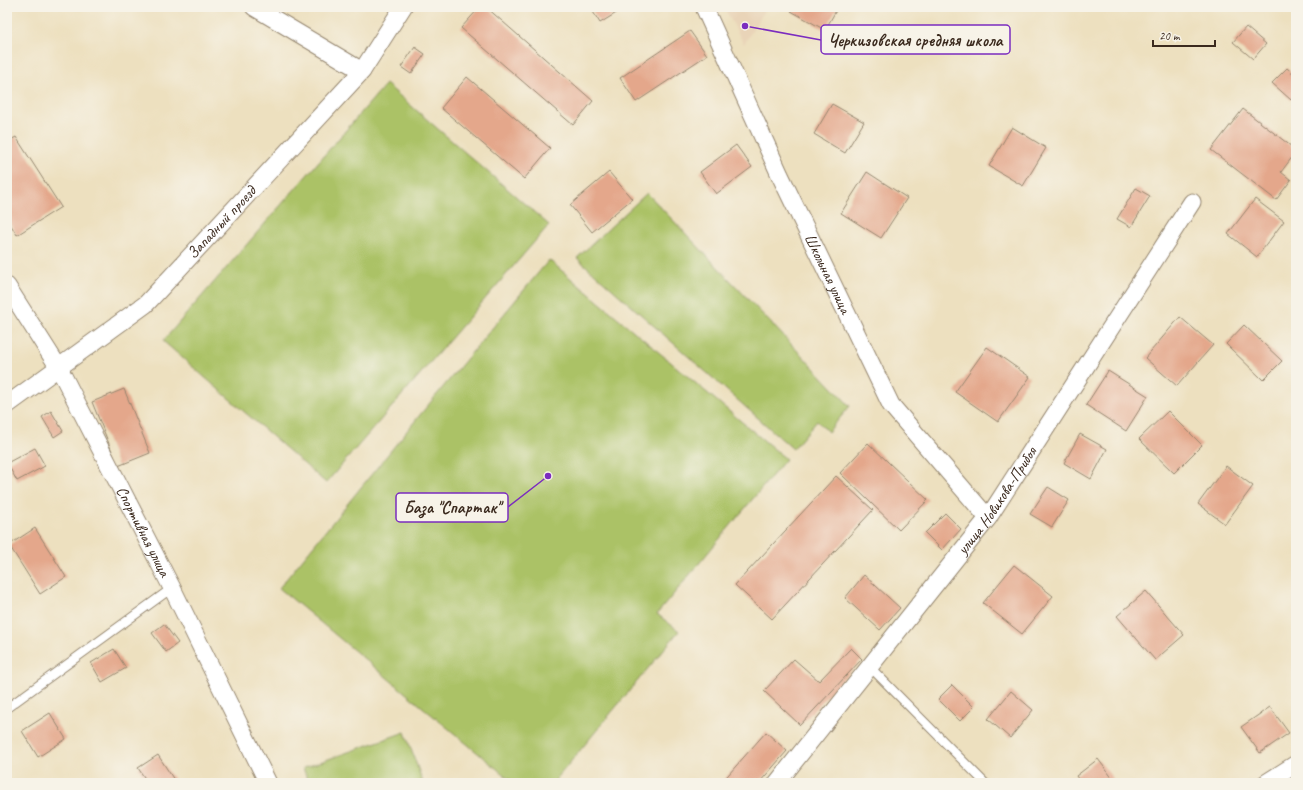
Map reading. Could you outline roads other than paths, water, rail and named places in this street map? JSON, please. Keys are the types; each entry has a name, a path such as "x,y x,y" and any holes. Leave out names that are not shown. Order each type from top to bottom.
{"street":[{"path":"254,7 362,71"},
{"name":"Западный проезд","path":"7,405 146,304 362,71 403,7"},
{"name":"Школьная улица","path":"704,7 780,175 891,405 988,518"},
{"name":"улица Новикова-Прибоя","path":"777,783 988,518 1192,202"},
{"name":"Спортивная улица","path":"7,286 59,368 172,588 268,783"},
{"path":"1266,783 1296,764"}],"lane":[{"path":"7,708 172,588"},
{"path":"870,667 985,783"}],"place":[{"name":"Черкизовская средняя школа","path":"745,26"},
{"name":"База \"Спартак\"","path":"548,476"}]}
